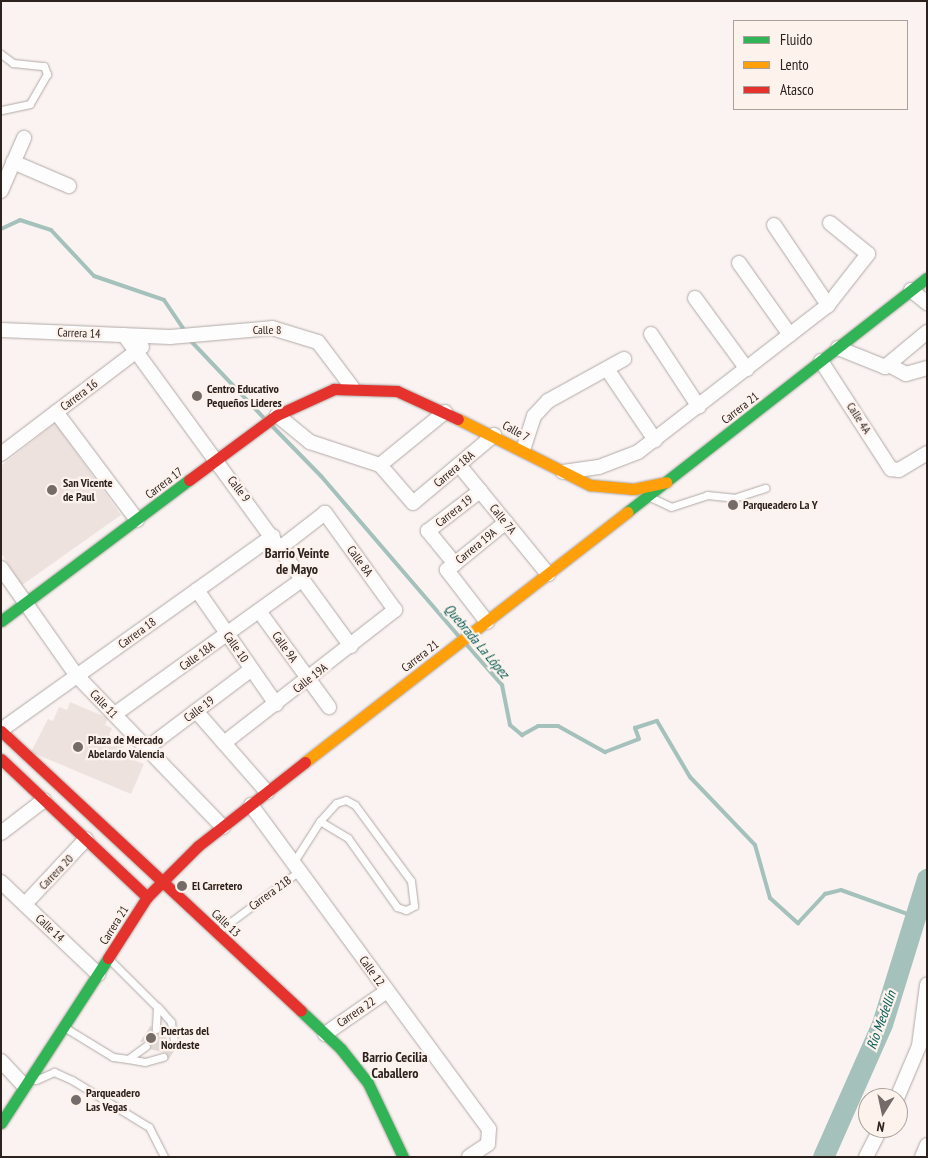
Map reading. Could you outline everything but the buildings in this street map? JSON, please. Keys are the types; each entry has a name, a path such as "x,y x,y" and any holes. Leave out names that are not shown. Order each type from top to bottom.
{"street":[{"path":"3,184 24,138"},
{"path":"13,162 69,186"},
{"path":"558,472 620,461 655,440 828,305 868,254 830,223"},
{"path":"774,225 828,305"},
{"path":"739,263 790,335"},
{"name":"Carrera 21","path":"1,1123 109,959 147,897 161,880 223,826 650,497 927,278"},
{"path":"911,290 927,303"},
{"path":"696,298 747,369"},
{"name":"Calle 8","path":"163,336 272,328 298,332 318,342 352,387"},
{"name":"Carrera 14","path":"1,330 163,336"},
{"path":"891,366 927,332"},
{"path":"651,334 699,407"},
{"name":"Calle 9","path":"124,335 277,541 350,646"},
{"name":"Carrera 16","path":"1,454 136,351 163,336"},
{"path":"838,348 891,366 906,374 927,368"},
{"path":"523,450 534,416 548,401 624,359"},
{"name":"Calle 4A","path":"821,361 891,469 899,470 927,453"},
{"path":"607,369 655,440"},
{"name":"Calle 7","path":"352,387 397,392 494,435 523,450 558,472 613,489 667,482"},
{"name":"Carrera 17","path":"1,621 275,417 315,394 352,387"},
{"path":"56,412 137,520"},
{"path":"275,417 310,442 380,465 445,412"},
{"name":"Carrera 18A","path":"380,465 413,503 494,435"},
{"name":"Calle 7A","path":"459,465 548,574"},
{"name":"Carrera 19","path":"451,567 428,531 480,491"},
{"name":"Carrera 18","path":"1,730 197,590 325,513"},
{"name":"Calle 8A","path":"325,513 395,610"},
{"name":"Carrera 19A","path":"451,567 506,522"},
{"path":"451,567 487,622"},
{"name":"Calle 11","path":"1,568 77,676 223,826"},
{"name":"Calle 18A","path":"114,714 303,579"},
{"name":"Calle 10","path":"197,590 276,704"},
{"name":"Calle 19A","path":"224,744 395,610"},
{"name":"Calle 9A","path":"259,611 329,707"},
{"name":"Calle 19","path":"147,748 252,669"},
{"path":"196,711 267,792"},
{"name":"Calle 13","path":"1,730 325,1034 368,1083 403,1157"},
{"path":"1,759 147,897"},
{"path":"1,833 44,800"},
{"name":"Calle 12","path":"251,805 387,991 491,1138 469,1157"},
{"name":"Carrera 20","path":"25,904 86,839"},
{"name":"Calle 14","path":"1,882 98,974"},
{"path":"901,1088 919,1046 927,985"},
{"name":"Carrera 22","path":"325,1034 387,991"},
{"path":"2,1063 24,1086"},
{"path":"866,1157 876,1138"},
{"path":"922,1157 927,1145"}],"lane":[{"path":"1,54 13,63 44,66 47,74 30,104 19,110 1,110"},
{"path":"650,497 671,507 707,495 734,498 765,488"},
{"path":"296,867 320,821 336,803 346,800 355,805 412,881 414,906 406,910 397,907 348,838 320,821"},
{"name":"Carrera 21B","path":"216,932 296,867"},
{"path":"109,959 171,1022 174,1041"},
{"path":"156,1029 158,1007"},
{"path":"64,1027 94,1049 146,1062 163,1057"},
{"path":"128,1059 146,1046"},
{"path":"24,1086 54,1072 72,1080 149,1127 164,1157"}],"shaded area":[{"name":"San Vicente de Paul","path":"55,423 121,515 22,585 1,553 1,466"},
{"name":"Plaza de Mercado Abelardo Valencia","path":"70,702 108,718 105,725 112,728 109,735 125,742 120,755 144,764 131,794 31,752 48,719 53,721 59,707 67,710"}],"waterway":[{"name":"Quebrada La López","path":"1,229 20,220 51,230 94,276 164,300 186,333"},
{"name":"Quebrada La López","path":"189,339 263,417"},
{"name":"Quebrada La López","path":"272,426 321,476 458,635"},
{"name":"Quebrada La López","path":"466,644 502,685 510,725 522,735 538,726 558,726 605,752 639,739 635,728 657,721 690,777 755,845 770,898 798,923 825,894 841,890 913,916"},
{"name":"Río Medellín","path":"823,1157 882,1024 927,879"}],"traffic: fast":[{"path":"627,512 927,278"},
{"path":"1,621 189,480"},
{"path":"1,1123 108,958"},
{"path":"301,1011 341,1049 368,1083 403,1157"}],"traffic: slow":[{"path":"458,419 590,485 634,489 666,482"},
{"path":"305,762 627,512"}],"traffic: jam":[{"path":"189,480 277,415 334,389 397,391 458,419"},
{"path":"1,731 301,1011"},
{"path":"1,759 147,897"},
{"path":"108,958 147,897 198,846 305,762"}],"place":[{"name":"Centro Educativo Pequeños Lideres","path":"197,396"},
{"name":"San Vicente de Paul","path":"52,490"},
{"name":"Parqueadero La Y","path":"733,505"},
{"name":"Plaza de Mercado Abelardo Valencia","path":"78,747"},
{"name":"El Carretero","path":"182,886"},
{"name":"Puertas del Nordeste","path":"151,1038"},
{"name":"Parqueadero Las Vegas","path":"76,1100"}],"district":[{"name":"Barrio Veinte de Mayo","path":"297,562"},
{"name":"Barrio Cecilia Caballero","path":"395,1066"}]}
